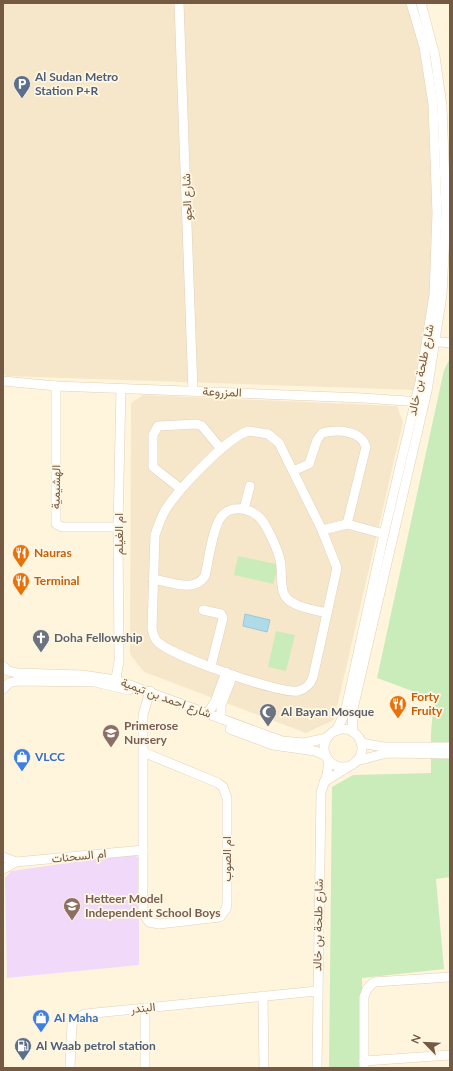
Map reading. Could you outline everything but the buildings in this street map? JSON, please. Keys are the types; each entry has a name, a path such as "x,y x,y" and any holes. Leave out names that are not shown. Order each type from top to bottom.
{"street":[{"name":"شارع الجو","path":"179,3 193,391"},
{"name":"شارع طلحة بن خالد","path":"411,3 429,71 434,133 437,244 431,341"},
{"name":"شارع طلحة بن خالد","path":"353,732 352,713 420,402 444,265 445,179 439,83 432,40 421,3"},
{"path":"431,341 450,343"},
{"name":"المزروعة","path":"3,381 20,384 56,386 420,402"},
{"name":"المزروعة","path":"3,387 20,384"},
{"name":"الهشيمية","path":"56,386 56,524 62,528 118,527"},
{"name":"ام الغيلم","path":"115,683 119,655 118,527 121,388"},
{"name":"شارع طلحة بن خالد","path":"336,731 345,713 384,534 420,402"},
{"path":"181,489 153,467 153,435 158,426 197,424 202,426 221,449"},
{"path":"249,431 263,432 279,443 322,530 337,568 313,677 310,684 304,689 296,691 278,689 230,674 169,650 157,642 152,628 155,535 159,521 168,505 181,489 221,449 242,432 249,431"},
{"path":"293,471 309,464 317,440 322,433 353,433 360,436 366,447 347,524"},
{"path":"244,509 250,486"},
{"path":"153,579 190,586 201,582 205,576 220,519 229,510 244,509 254,513 262,521 280,560 283,589 286,598 294,603 327,614"},
{"path":"322,530 347,524 384,534"},
{"path":"203,610 220,614 223,618 211,666"},
{"name":"شارع احمد بن تيمية","path":"3,666 8,671 17,673 82,675 115,683 208,713 282,741 304,743 327,738"},
{"path":"208,713 221,697 230,674"},
{"name":"شارع احمد بن تيمية","path":"3,689 9,683 18,681 82,681 115,683"},
{"name":"شارع احمد بن تيمية","path":"149,694 273,745 315,751 327,758"},
{"name":"ام الصوب","path":"143,752 218,783 226,792 227,904 223,914 216,919 159,924 149,922 143,913 143,850 143,752 143,715 149,694"},
{"path":"221,697 221,719"},
{"path":"324,782 353,764 361,753 361,743 353,732 342,730 336,731 327,738 324,747 327,758 341,767 353,764 387,753 450,754"},
{"path":"361,743 384,747 450,747"},
{"name":"شارع طلحة بن خالد","path":"316,1068 321,796 327,758"},
{"name":"ام السحنات","path":"3,869 16,862 143,850"},
{"name":"ام السحنات","path":"3,857 16,862"},
{"path":"450,976 374,982 367,989 364,997 364,1065 450,1055"},
{"name":"البندر","path":"70,1068 71,1030 75,1019 85,1014 317,991"},
{"path":"263,996 264,1068"},
{"path":"145,1008 145,1068"}],"shaded area":[{"path":"3,3 411,3 426,45 436,221 429,316 414,390 6,376 3,373"},
{"path":"143,395 397,406 403,422 334,720 306,733 144,672 130,654 131,403"},
{"name":"Hetteer Model Independent School Boys","path":"133,854 139,858 139,965 7,978 5,878 11,871"}],"green space":[{"path":"450,358 450,877 436,879 444,969 362,978 362,1068 329,1068 332,787 353,775 431,773 431,732 434,699 377,678 444,370"},
{"path":"238,556 276,564 277,570 273,584 234,575"},
{"path":"276,631 295,635 286,671 268,667"}],"water":[{"path":"245,614 270,620 267,632 243,626"}],"place":[{"name":"Al Sudan Metro Station P+R","path":"22,99"},
{"name":"Nauras","path":"21,568"},
{"name":"Terminal","path":"21,596"},
{"name":"Doha Fellowship","path":"41,653"},
{"name":"Forty Fruity","path":"398,719"},
{"name":"Al Bayan Mosque","path":"268,727"},
{"name":"Primerose Nursery","path":"111,748"},
{"name":"VLCC","path":"22,772"},
{"name":"Hetteer Model Independent School Boys","path":"72,921"},
{"name":"Al Maha","path":"41,1033"},
{"name":"Al Waab petrol station","path":"23,1061"}]}
